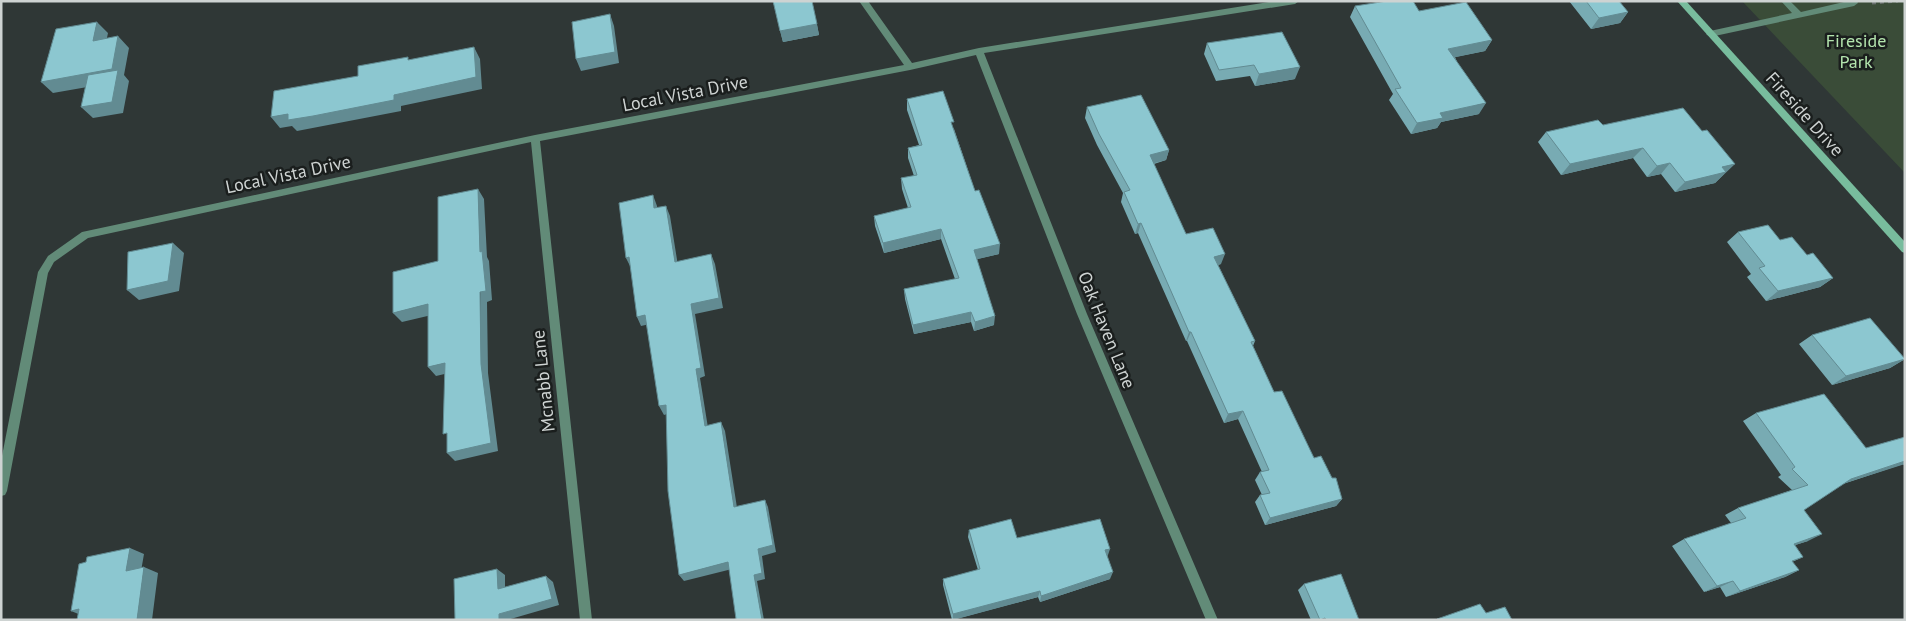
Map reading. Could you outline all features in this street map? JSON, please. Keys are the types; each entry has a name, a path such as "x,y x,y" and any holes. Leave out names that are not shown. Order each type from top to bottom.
{"street":[{"path":"863,1 910,67"},
{"path":"1224,1 1230,11"},
{"name":"Local Vista Drive","path":"1,491 43,272 50,259 85,234 535,138 910,67 979,51 1295,1"},
{"name":"Fireside Drive","path":"1681,1 1905,249"},
{"path":"1785,1 1799,15"},
{"path":"1710,34 1853,2"},
{"name":"Oak Haven Lane","path":"979,51 1082,314 1212,620"},
{"name":"Mcnabb Lane","path":"535,138 586,620"}],"path":[{"path":"1853,2 1882,4 1898,1"}],"green space":[{"name":"Fireside Park","path":"1742,1 1905,1 1905,173"}],"building":[{"path":"773,1 812,1 817,24 780,31"},
{"path":"1387,1 1413,1 1419,11 1466,2 1492,40 1448,49 1486,103 1440,113 1443,118 1417,123 1395,89 1401,88 1355,6"},
{"path":"1586,1 1619,1 1628,12 1599,18"},
{"path":"610,14 615,52 576,59 572,22"},
{"path":"97,22 93,41 118,36 112,69 41,82 56,29"},
{"path":"1282,32 1300,67 1259,74 1254,65 1219,70 1207,43"},
{"path":"474,47 476,77 394,95 394,100 313,116 288,120 288,114 271,117 274,91 358,76 358,66 408,57 408,60"},
{"path":"118,70 112,102 81,107 88,75"},
{"path":"943,91 954,122 951,122 975,191 979,190 1000,244 974,250 995,316 975,322 971,312 913,325 904,289 959,278 941,229 883,243 874,216 911,207 901,178 917,175 908,148 922,145 907,99"},
{"path":"1141,95 1169,150 1150,155 1186,234 1213,228 1225,254 1214,257 1255,341 1251,342 1274,392 1282,391 1314,458 1321,456 1332,478 1336,478 1342,499 1270,518 1260,495 1270,493 1260,472 1269,470 1243,411 1228,414 1191,332 1189,332 1141,223 1138,224 1124,192 1130,190 1099,134 1087,107"},
{"path":"1683,108 1702,131 1707,130 1735,164 1722,167 1726,172 1685,182 1670,163 1657,166 1643,148 1570,164 1546,132 1598,120 1603,125"},
{"path":"478,189 480,252 482,251 486,291 480,292 481,364 491,443 447,453 447,433 443,434 445,363 428,367 428,304 393,313 393,272 438,261 438,197"},
{"path":"653,195 654,208 666,206 675,262 711,254 719,298 691,304 701,368 696,369 705,426 721,422 734,507 765,500 773,545 758,549 762,573 754,575 762,620 732,620 736,619 728,562 679,575 668,491 666,405 659,406 645,315 637,317 629,257 626,258 619,203"},
{"path":"1768,225 1780,240 1792,237 1807,255 1813,253 1833,278 1778,291 1759,268 1765,266 1738,232"},
{"path":"173,243 168,281 127,290 128,252"},
{"path":"1870,318 1905,359 1846,376 1812,335"},
{"path":"1824,394 1866,448 1905,437 1905,461 1851,479 1804,510 1822,534 1794,544 1803,557 1792,561 1799,570 1740,591 1733,581 1717,586 1684,539 1746,518 1738,508 1808,485 1792,469 1795,467 1756,413"},
{"path":"1011,519 1017,538 1100,519 1110,549 1105,550 1113,572 1041,596 1040,591 953,614 943,579 980,569 969,530"},
{"path":"130,548 126,571 144,567 137,620 77,620 79,609 71,611 79,564 86,562 87,557"},
{"path":"497,569 498,589 546,576 552,599 499,614 499,620 455,620 454,579"},
{"path":"1341,574 1359,620 1326,620 1325,618 1320,620 1304,584"},
{"path":"1480,604 1486,613 1505,607 1512,620 1437,619"}]}
